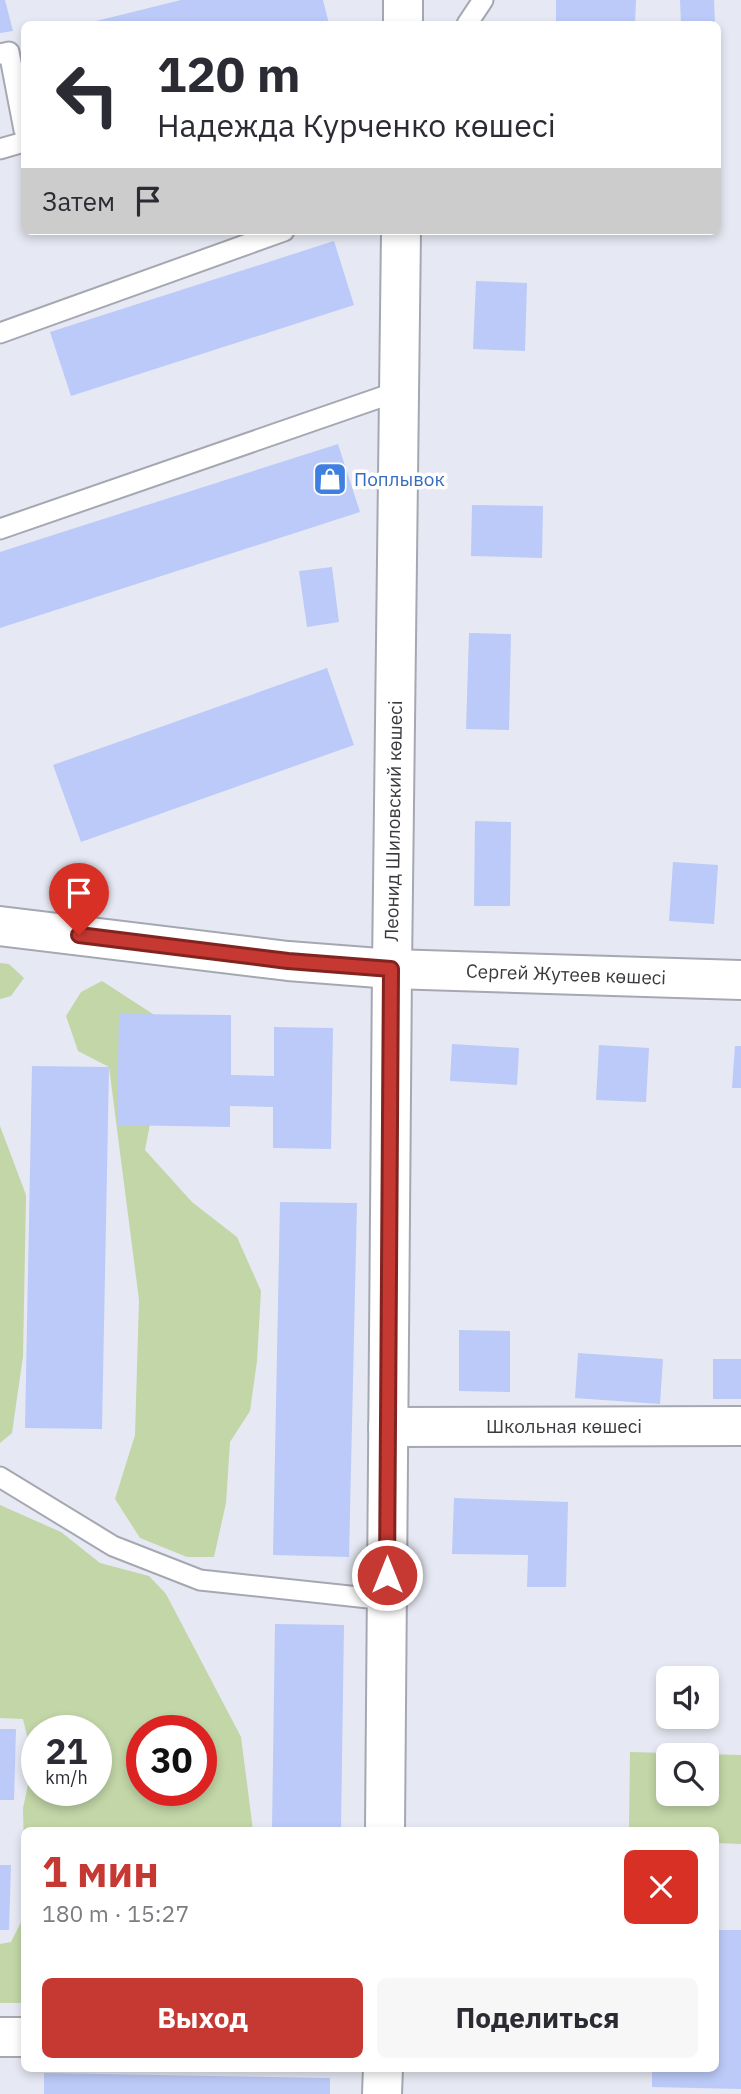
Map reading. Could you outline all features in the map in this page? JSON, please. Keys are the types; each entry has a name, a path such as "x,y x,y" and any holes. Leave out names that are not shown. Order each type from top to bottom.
{"street":[{"path":"403,0 403,21"},
{"name":"Леонид Шиловский көшесі","path":"385,1827 391,969 401,235"},
{"name":"Сергей Жутеев көшесі","path":"0,926 288,961 391,969 741,980"},
{"name":"Школьная көшесі","path":"388,1427 741,1426"},
{"path":"0,2037 21,2037"},
{"path":"382,2094 383,2072"}],"lane":[{"path":"469,21 483,0"},
{"path":"0,54 9,52 21,114"},
{"path":"0,149 21,143"},
{"path":"0,333 273,235"},
{"path":"0,529 399,391"},
{"path":"0,1477 113,1546 200,1580 387,1600"}],"green space":[{"path":"0,963 9,964 24,978 11,996 0,999"},
{"path":"102,981 153,1014 164,1051 145,1150 192,1202 237,1237 261,1291 257,1361 250,1411 230,1442 226,1503 214,1557 187,1557 140,1538 115,1499 135,1435 139,1300 109,1067 78,1051 66,1016 81,992"},
{"path":"0,1126 26,1195 23,1356 12,1433 0,1443"},
{"path":"0,1505 61,1532 100,1563 149,1576 166,1594 241,1737 253,1827 23,1827 23,1808 112,1806 112,1715 21,1715 21,1719 0,1718"},
{"path":"630,1752 656,1753 656,1806 719,1806 719,1754 741,1755 741,1844 719,1843 719,1827 629,1827"},
{"path":"21,1922 21,2003 0,2003 0,1944 11,1942"}],"building":[{"path":"0,0 5,0 13,31 0,33"},
{"path":"181,0 323,0 328,21 96,21"},
{"path":"556,0 636,0 635,21 556,21"},
{"path":"680,0 714,0 715,21 681,21"},
{"path":"334,241 354,305 71,396 50,332"},
{"path":"476,281 527,283 525,351 473,349"},
{"path":"338,444 360,512 0,628 0,552"},
{"path":"472,505 543,506 542,558 471,556"},
{"path":"332,567 339,622 307,627 299,571"},
{"path":"469,633 511,634 509,730 466,729"},
{"path":"327,668 354,745 81,842 53,765"},
{"path":"475,821 511,822 510,906 474,906"},
{"path":"673,862 718,865 714,924 669,921"},
{"path":"119,1014 231,1015 231,1075 274,1076 274,1027 333,1028 331,1149 273,1148 273,1107 230,1106 230,1127 117,1125"},
{"path":"452,1044 519,1048 517,1085 450,1081"},
{"path":"599,1045 649,1048 646,1102 596,1100"},
{"path":"735,1046 741,1046 741,1088 732,1088"},
{"path":"32,1066 109,1067 102,1429 25,1428"},
{"path":"280,1202 357,1203 349,1557 273,1555"},
{"path":"459,1330 510,1331 510,1392 459,1391"},
{"path":"578,1353 663,1359 660,1404 575,1398"},
{"path":"713,1359 741,1359 741,1399 713,1399"},
{"path":"454,1498 568,1502 566,1587 527,1587 528,1555 452,1554"},
{"path":"275,1624 344,1625 341,1827 272,1827"},
{"path":"0,1729 16,1729 14,1800 0,1800"},
{"path":"0,1865 11,1865 9,1930 0,1930"},
{"path":"719,1930 741,1930 741,2089 652,2087 652,2072 719,2072"},
{"path":"44,2073 330,2078 330,2094 44,2094"}],"place":[{"name":"Поплывок","path":"330,479"}],"route":[{"path":"79,935 288,961 391,969 387,1575"}]}
